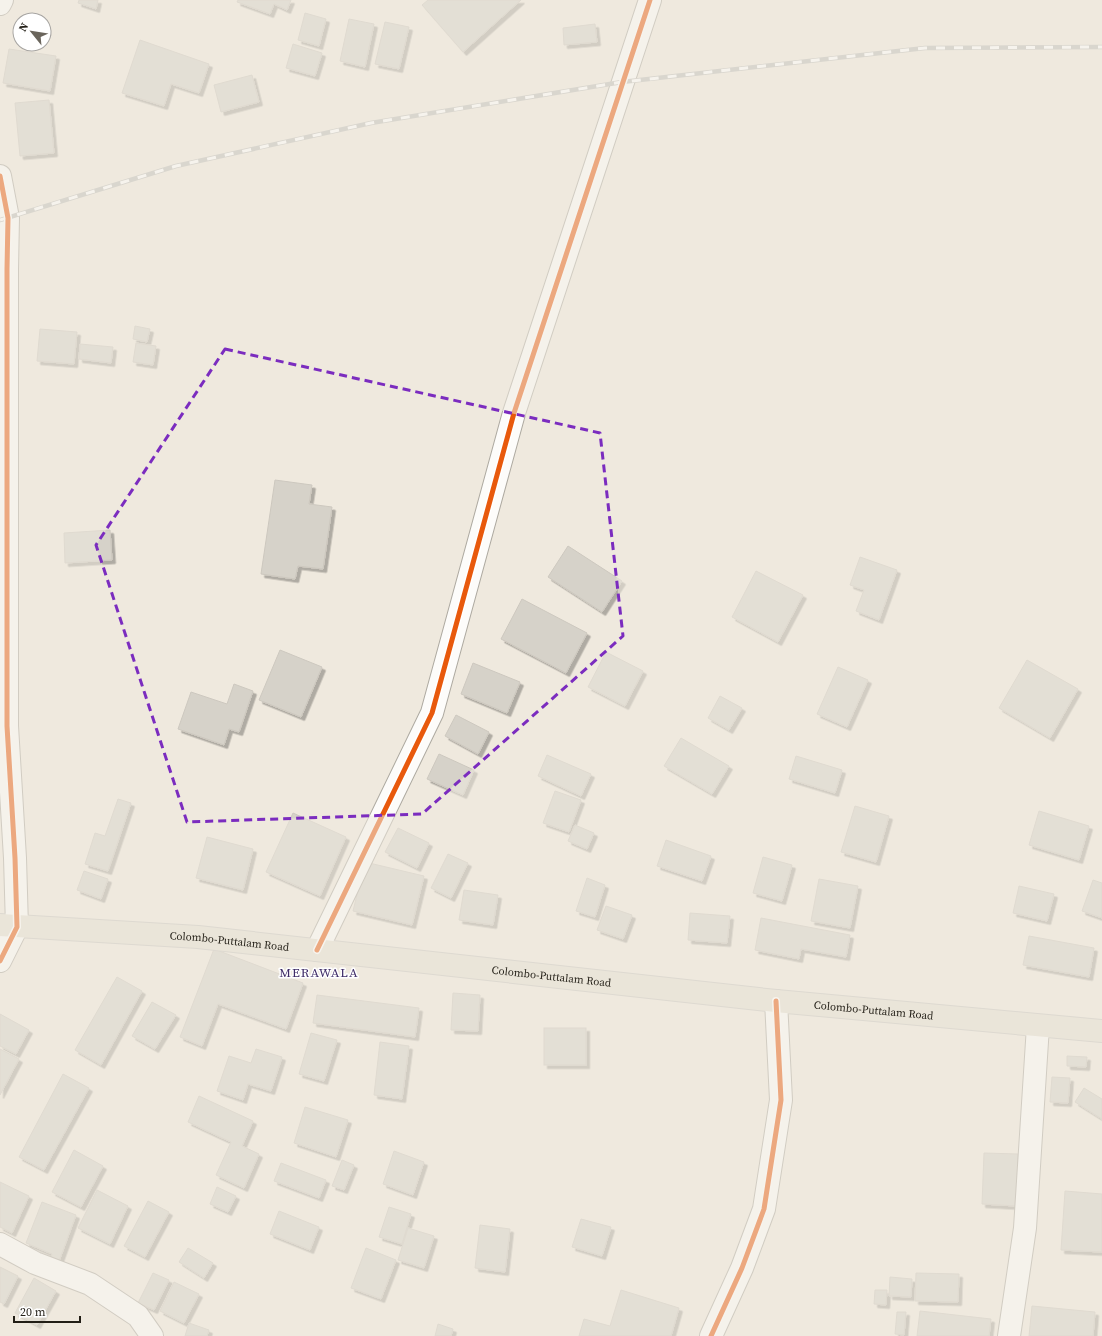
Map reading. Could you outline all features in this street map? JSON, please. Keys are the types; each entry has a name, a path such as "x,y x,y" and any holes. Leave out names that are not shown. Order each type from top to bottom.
{"highway":[{"name":"Colombo-Puttalam Road","path":"9,926 198,937 776,1001 1102,1031"}],"street":[{"path":"0,4 2,0"},
{"path":"317,950 432,713 514,413 650,0"},
{"path":"0,176 8,218 7,726 15,858 9,926 0,961"},
{"path":"712,1336 742,1268 764,1209 781,1100 776,1001"},
{"path":"1009,1336 1025,1228 1038,1026"},
{"path":"0,1244 35,1262 90,1284 138,1316 152,1336"}],"highlighted area":[{"path":"225,349 600,433 623,636 422,814 187,822 96,545"}],"building":[{"path":"79,0 98,0 96,9 78,3"},
{"path":"238,0 291,0 287,10 274,4 270,14 237,2"},
{"path":"428,0 521,0 463,52 422,5"},
{"path":"305,13 326,19 319,46 298,40"},
{"path":"349,19 374,24 365,67 340,61"},
{"path":"385,22 409,27 399,69 375,64"},
{"path":"595,24 597,42 564,45 563,28"},
{"path":"140,40 209,64 199,93 171,84 164,106 122,93"},
{"path":"293,44 322,53 315,76 286,68"},
{"path":"9,49 12,49 12,52 29,52 56,56 50,91 3,83"},
{"path":"252,75 259,102 221,112 214,85"},
{"path":"49,100 54,153 20,156 15,103"},
{"path":"135,326 150,329 147,342 133,339"},
{"path":"40,329 77,332 74,364 37,361"},
{"path":"136,343 156,346 153,365 133,362"},
{"path":"80,344 113,347 111,363 79,359"},
{"path":"275,480 312,485 309,504 332,507 323,569 298,566 295,579 261,574"},
{"path":"110,530 112,560 65,563 64,533"},
{"path":"568,546 622,581 602,612 548,577"},
{"path":"860,557 897,570 879,620 856,611 864,590 850,585"},
{"path":"756,571 803,595 778,642 732,617"},
{"path":"522,599 587,633 566,673 501,639"},
{"path":"280,650 322,667 301,717 259,700"},
{"path":"606,652 643,671 625,706 588,687"},
{"path":"1027,660 1078,689 1050,738 999,708"},
{"path":"473,663 520,682 507,713 461,694"},
{"path":"838,667 868,680 847,727 817,714"},
{"path":"234,684 253,691 239,732 229,729 224,745 178,729 191,692 227,704"},
{"path":"720,696 742,708 729,730 708,718"},
{"path":"456,715 489,732 478,754 445,736"},
{"path":"681,738 729,766 712,794 664,766"},
{"path":"439,754 474,770 463,795 427,779"},
{"path":"547,755 591,774 581,796 538,776"},
{"path":"796,756 842,770 835,793 789,779"},
{"path":"555,791 581,800 569,832 543,823"},
{"path":"118,799 131,803 108,871 85,864 95,833 105,836"},
{"path":"855,806 889,816 876,862 841,852"},
{"path":"1039,811 1089,826 1079,860 1029,845"},
{"path":"293,813 346,837 320,896 266,872"},
{"path":"575,825 594,833 587,849 568,841"},
{"path":"398,828 429,843 417,868 385,852"},
{"path":"207,837 253,849 243,890 196,878"},
{"path":"666,840 711,856 702,881 657,866"},
{"path":"448,854 468,863 451,898 431,888"},
{"path":"763,857 792,865 782,901 753,893"},
{"path":"365,862 424,876 412,925 353,911"},
{"path":"84,871 108,879 101,899 77,890"},
{"path":"587,878 605,885 595,917 576,911"},
{"path":"819,879 858,886 850,928 811,921"},
{"path":"1093,880 1102,883 1102,918 1082,911"},
{"path":"1019,886 1054,894 1047,921 1013,913"},
{"path":"464,890 498,895 493,925 459,920"},
{"path":"606,906 632,915 623,939 597,930"},
{"path":"690,913 730,916 727,943 688,940"},
{"path":"761,918 850,935 846,957 801,949 799,959 755,950"},
{"path":"1029,936 1094,948 1089,977 1023,965"},
{"path":"214,949 303,983 286,1029 218,1004 202,1046 180,1037"},
{"path":"117,977 142,991 101,1065 75,1050"},
{"path":"453,993 480,995 478,1031 451,1030"},
{"path":"317,995 419,1008 415,1037 313,1023"},
{"path":"152,1002 176,1015 155,1049 132,1036"},
{"path":"0,1014 29,1030 16,1054 0,1046"},
{"path":"544,1028 586,1028 586,1065 544,1065"},
{"path":"311,1033 337,1040 324,1081 299,1074"},
{"path":"380,1042 409,1046 402,1099 374,1095"},
{"path":"0,1049 19,1059 0,1095"},
{"path":"256,1049 282,1057 271,1091 248,1084 243,1100 217,1091 229,1056 251,1063"},
{"path":"1067,1056 1087,1057 1086,1067 1067,1066"},
{"path":"63,1074 89,1088 44,1170 19,1157"},
{"path":"1052,1077 1070,1078 1068,1103 1050,1102"},
{"path":"1084,1088 1102,1099 1102,1119 1075,1102"},
{"path":"199,1096 253,1121 242,1146 259,1154 244,1188 216,1175 231,1142 188,1122"},
{"path":"305,1107 348,1120 336,1157 294,1143"},
{"path":"74,1150 103,1166 81,1207 52,1192"},
{"path":"394,1151 424,1162 413,1195 383,1184"},
{"path":"984,1153 1018,1154 1016,1206 982,1204"},
{"path":"342,1160 354,1165 344,1190 332,1186"},
{"path":"281,1163 326,1180 319,1198 274,1181"},
{"path":"0,1182 29,1196 12,1233 0,1227"},
{"path":"217,1187 236,1196 228,1212 210,1204"},
{"path":"97,1190 128,1206 110,1244 78,1228"},
{"path":"1065,1191 1102,1194 1102,1252 1061,1250"},
{"path":"148,1201 169,1212 145,1257 124,1246"},
{"path":"42,1202 76,1215 58,1264 50,1261 52,1254 26,1243"},
{"path":"389,1207 411,1214 402,1244 379,1237"},
{"path":"279,1211 319,1227 310,1250 270,1234"},
{"path":"581,1219 611,1227 602,1256 572,1247"},
{"path":"480,1225 510,1229 505,1272 475,1268"},
{"path":"408,1228 434,1236 424,1268 398,1260"},
{"path":"188,1248 213,1263 204,1278 179,1262"},
{"path":"366,1248 396,1260 381,1299 351,1288"},
{"path":"0,1267 18,1276 4,1304 0,1302"},
{"path":"153,1273 169,1280 154,1310 138,1303"},
{"path":"916,1273 959,1274 958,1302 915,1301"},
{"path":"890,1277 912,1279 911,1297 889,1296"},
{"path":"34,1278 56,1291 37,1325 15,1313"},
{"path":"174,1282 199,1294 184,1323 160,1311"},
{"path":"621,1290 679,1308 671,1336 579,1336 584,1319 610,1326"},
{"path":"875,1290 887,1290 886,1305 874,1304"},
{"path":"1032,1306 1095,1312 1093,1336 1029,1336"},
{"path":"920,1311 991,1319 989,1336 917,1336"},
{"path":"897,1312 906,1312 904,1335 895,1334"},
{"path":"189,1323 209,1330 207,1336 185,1336"},
{"path":"438,1324 453,1329 451,1336 435,1336"}],"railway":[{"path":"0,220 176,166 371,123 622,82 925,48 1102,47"}],"cycle path":[{"path":"317,950 432,713 514,413 650,0"},
{"path":"0,176 8,218 7,726 15,858 17,927 0,961"},
{"path":"711,1336 742,1268 764,1209 781,1100 776,1001"}],"district":[{"name":"MERAWALA","path":"319,972"}]}
